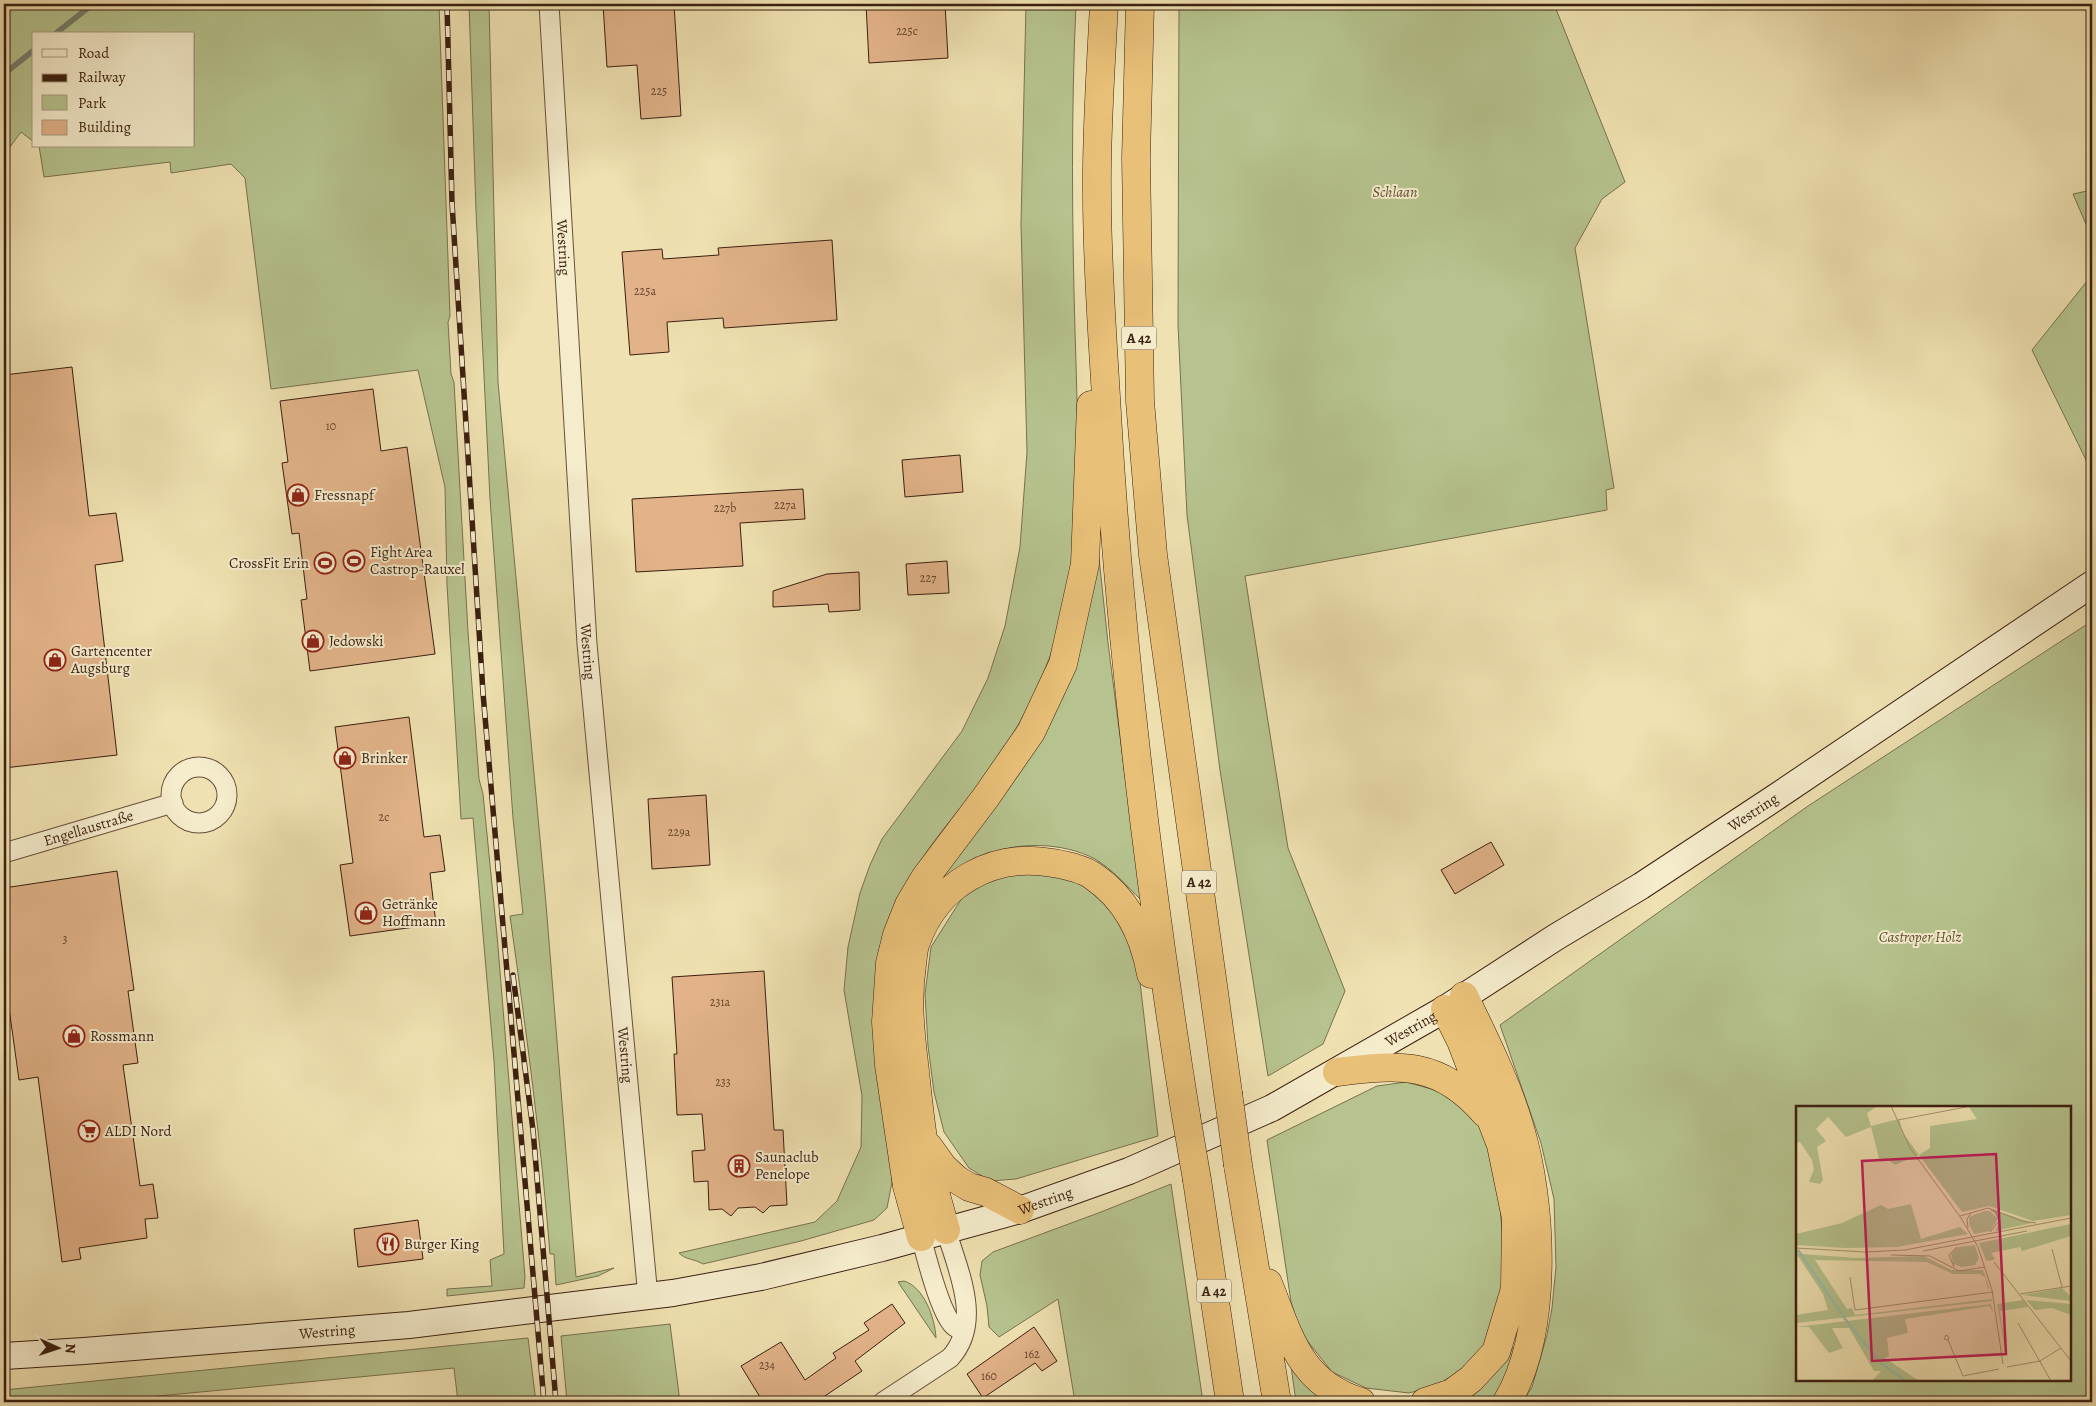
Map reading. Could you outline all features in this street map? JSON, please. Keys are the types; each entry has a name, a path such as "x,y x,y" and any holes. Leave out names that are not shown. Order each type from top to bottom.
{"highway":[{"name":"A 42","path":"1104,4 1097,191 1098,256 1113,519 1136,756 1174,1044 1197,1180 1230,1402"},
{"name":"A 42","path":"1140,4 1136,158 1140,401 1153,555 1238,1165 1277,1402"},
{"path":"933,1233 907,1186 889,1065 886,1022 890,963 897,935 909,905 925,878 986,797 1031,732 1063,664 1085,564 1098,256"},
{"path":"933,1233 909,1024 909,987 916,943 933,909 952,889 969,876 990,866 1014,860 1038,860 1061,864 1092,875 1114,894 1134,919 1148,959 1158,1004 1174,1044"},
{"path":"1425,1402 1452,1393 1471,1379 1496,1352 1516,1290 1516,1218 1501,1145 1462,1041 1455,1002"},
{"path":"1455,1002 1495,1062 1519,1125 1532,1182 1538,1250 1536,1293 1528,1346 1514,1389 1506,1402"},
{"path":"1337,1072 1381,1068 1429,1072 1451,1082 1470,1095 1491,1120"},
{"path":"923,1138 943,1166 956,1179 969,1187 986,1192 1020,1210"},
{"path":"1249,1235 1298,1356 1310,1372 1333,1391 1361,1402"}],"main road":[{"name":"Westring","path":"4,1356 409,1325 648,1297 761,1277 933,1233 1020,1210 1129,1172 1272,1108 1455,1002 1776,798 2092,584"}],"street":[{"name":"Westring","path":"549,4 587,644 648,1297"},
{"name":"Engellaustraße","path":"4,854 173,803"},
{"path":"933,1233 933,1280 945,1311 953,1325 963,1331"},
{"path":"883,1402 950,1358 959,1348 962,1340 963,1331 968,1319 966,1302 933,1233"}],"green space":[{"path":"4,4 439,4 450,316 448,322 451,374 454,382 468,632 479,779 483,794 497,935 525,1277 524,1288 447,1296 447,1289 492,1286 490,1260 504,1254 494,1061 473,818 461,819 447,585 445,487 418,370 271,389 245,178 231,164 171,173 170,162 44,177 39,148 195,148 195,32 32,32 32,140 21,132 4,155"},
{"path":"469,4 489,4 498,382 546,904 576,1277 614,1268 598,1276 556,1285 554,1254 550,1254 533,1085 510,916 523,914 513,818 490,499 476,211"},
{"path":"1026,4 1076,4 1072,168 1078,454 1077,495 1069,578 1061,617 1045,669 1021,719 1000,755 913,872 887,924 878,955 892,1182 887,1208 874,1220 801,1241 703,1264 679,1253 815,1222 837,1201 861,1147 862,1096 844,990 848,947 860,893 882,839 962,731 988,678 1005,626 1020,547 1027,452 1021,224"},
{"name":"Schlaan","path":"1179,4 1554,4 1625,182 1602,199 1575,248 1614,488 1606,490 1607,510 1245,576 1288,848 1345,991 1323,1044 1268,1076 1220,770 1187,515 1178,325"},
{"path":"2092,190 2092,238 2073,194"},
{"path":"2092,275 2092,472 2032,350"},
{"path":"1099,558 1141,900 1113,873 1095,859 1069,849 1039,846 1010,848 983,856 925,892 1089,606"},
{"name":"Castroper Holz","path":"2092,621 2092,1402 1523,1402 1532,1387 1547,1335 1552,1308 1556,1267 1554,1199 1541,1143 1500,1025 1808,806"},
{"path":"1022,868 1076,880 1098,895 1120,920 1138,965 1158,1136 1016,1179 990,1181 969,1168 944,1132 934,1092 928,1046 925,994 931,947 962,898 999,875"},
{"path":"1406,1082 1453,1095 1480,1123 1498,1181 1504,1256 1499,1318 1483,1353 1458,1373 1432,1387 1409,1393 1366,1388 1332,1372 1301,1333 1291,1302 1267,1140 1377,1086"},
{"path":"1171,1184 1203,1402 1075,1402 1058,1299 999,1337 989,1327 987,1306 980,1275 982,1261 993,1252"},
{"path":"904,1281 911,1284 923,1296 931,1313 936,1338 898,1282"},
{"path":"670,1324 680,1402 567,1402 561,1336"},
{"path":"528,1338 536,1402 458,1402 454,1368 95,1402 4,1402 4,1390"},
{"path":"1519,1341 1498,1402 1456,1402 1482,1386"},
{"path":"1290,1359 1337,1402 1296,1402"}],"building":[{"path":"603,4 674,4 681,116 641,119 637,65 607,67"},
{"path":"866,4 945,4 948,58 869,63"},
{"path":"832,240 837,320 724,328 723,318 667,322 669,352 630,355 622,252 662,249 663,259 719,255 718,248"},
{"name":"Gartencenter Augsburg","path":"72,367 89,516 116,513 123,561 95,565 117,755 4,768 4,375"},
{"path":"373,389 381,451 407,447 435,654 310,671 301,600 307,599 299,533 292,534 282,463 288,462 280,401"},
{"path":"960,455 963,492 905,497 902,460"},
{"path":"803,489 805,519 740,523 743,566 636,572 632,499"},
{"path":"947,561 949,593 908,595 906,564"},
{"path":"859,572 860,610 829,612 828,604 773,607 773,591 827,574"},
{"path":"409,717 424,837 440,835 445,871 430,873 436,924 350,936 340,865 353,863 335,727"},
{"path":"706,795 710,865 652,869 648,799"},
{"path":"1491,842 1504,865 1455,894 1441,870"},
{"path":"117,871 134,990 128,991 138,1063 123,1065 140,1186 153,1184 158,1218 145,1219 147,1238 79,1248 81,1259 62,1262 38,1077 19,1080 9,1008 4,1009 4,888"},
{"path":"764,971 774,1130 783,1130 787,1205 770,1206 763,1213 755,1207 738,1208 731,1216 722,1209 709,1210 708,1181 694,1182 692,1151 705,1150 702,1114 677,1115 674,1054 677,1054 672,977"},
{"name":"Burger King","path":"418,1220 423,1259 358,1267 354,1229"},
{"path":"892,1304 905,1323 855,1361 862,1371 816,1402 763,1402 741,1366 781,1342 805,1380 836,1358 833,1353 869,1330 864,1323"},
{"path":"1034,1327 1057,1361 1042,1371 1035,1363 983,1398 967,1374"}],"waterway":[{"path":"58,32 93,4"},
{"path":"4,74 32,52"}],"railway":[{"path":"447,4 452,203 483,693 544,1402"},
{"path":"513,975 533,1130 556,1402"}],"place":[{"name":"Fressnapf","path":"298,495"},
{"name":"Fight Area Castrop-Rauxel","path":"354,561"},
{"name":"CrossFit Erin","path":"325,563"},
{"name":"Jedowski","path":"313,641"},
{"name":"Gartencenter Augsburg","path":"55,660"},
{"name":"Brinker","path":"345,758"},
{"name":"Getränke Hoffmann","path":"366,913"},
{"name":"Rossmann","path":"74,1036"},
{"name":"ALDI Nord","path":"89,1131"},
{"name":"Saunaclub Penelope","path":"739,1166"},
{"name":"Burger King","path":"388,1244"}]}
